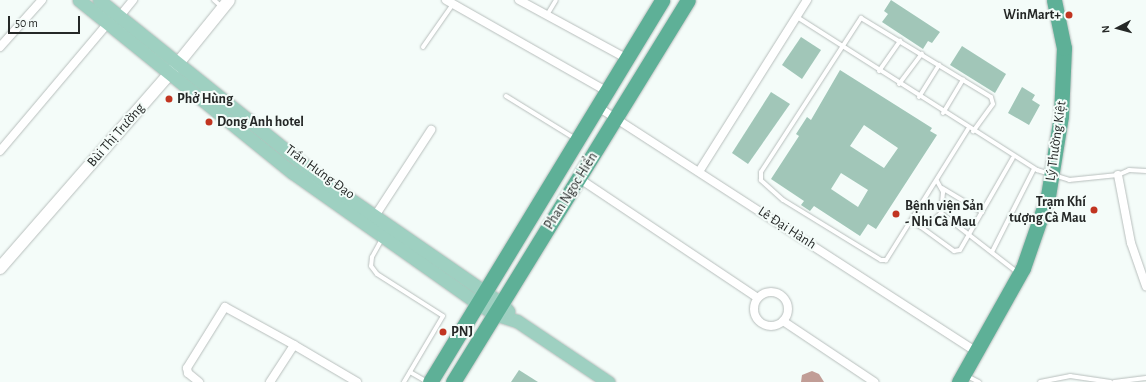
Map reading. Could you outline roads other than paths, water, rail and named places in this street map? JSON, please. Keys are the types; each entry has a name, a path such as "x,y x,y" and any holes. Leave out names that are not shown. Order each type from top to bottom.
{"highway":[{"name":"Phan Ngọc Hiển","path":"428,382 576,139 598,107 606,91 662,0"},
{"name":"Phan Ngọc Hiển","path":"453,382 580,178 688,0"},
{"name":"Lý Thường Kiệt","path":"961,378 1020,274 1048,196 1062,116 1064,48 1054,0"}],"main road":[{"name":"Trần Hưng Đạo","path":"79,0 108,23 175,67"},
{"name":"Trần Hưng Đạo","path":"99,0 120,16 293,174 375,216 480,297"},
{"name":"Trần Hưng Đạo","path":"333,194 383,237 498,308 608,382"}],"street":[{"path":"0,47 42,0"},
{"path":"120,16 133,0"},
{"path":"519,0 626,58"},
{"path":"700,170 807,0"},
{"name":"Bùi Thị Trường","path":"0,268 175,67 222,2"},
{"path":"450,2 606,91"},
{"path":"0,151 108,23"},
{"name":"Lê Đại Hành","path":"598,107 615,119 700,170 975,351"},
{"path":"375,216 430,130"},
{"path":"1118,175 1131,243 1146,286"},
{"path":"580,178 758,298"},
{"path":"768,292 780,295 787,306 783,321 773,326 758,320 754,308 758,298 768,292"},
{"path":"199,382 188,373 187,368 225,307 357,382"},
{"path":"783,321 874,382"},
{"path":"270,382 294,345"}],"lane":[{"path":"547,15 556,0"},
{"path":"423,46 450,2"},
{"path":"797,16 943,113 1013,158 1034,169 1051,176 1069,180 1118,175 1129,170 1146,171"},
{"path":"968,129 889,259 881,260 783,200 761,180 761,172 841,46 861,18 963,80 993,102 973,132"},
{"path":"879,71 900,41"},
{"path":"899,84 922,54"},
{"path":"919,97 939,65"},
{"path":"943,113 963,80"},
{"path":"506,96 576,139"},
{"path":"912,222 921,226 954,251 960,250 1013,158"},
{"path":"992,252 1034,169"},
{"path":"937,181 942,188 982,212"},
{"path":"921,226 930,224 941,213 942,188"},
{"path":"941,213 1020,274"},
{"path":"383,237 372,257 371,266 377,274 444,316 404,382"},
{"path":"410,372 428,382"},
{"path":"1040,382 1070,376 1113,382 1146,378"},
{"path":"961,378 979,382"}],"place":[{"name":"WinMart+","path":"1069,15"},
{"name":"Phở Hùng","path":"169,99"},
{"name":"Dong Anh hotel","path":"209,122"},
{"name":"Trạm Khí tượng Cà Mau","path":"1094,210"},
{"name":"Bệnh viện Sản - Nhi Cà Mau","path":"896,214"},
{"name":"PNJ","path":"443,332"}]}
